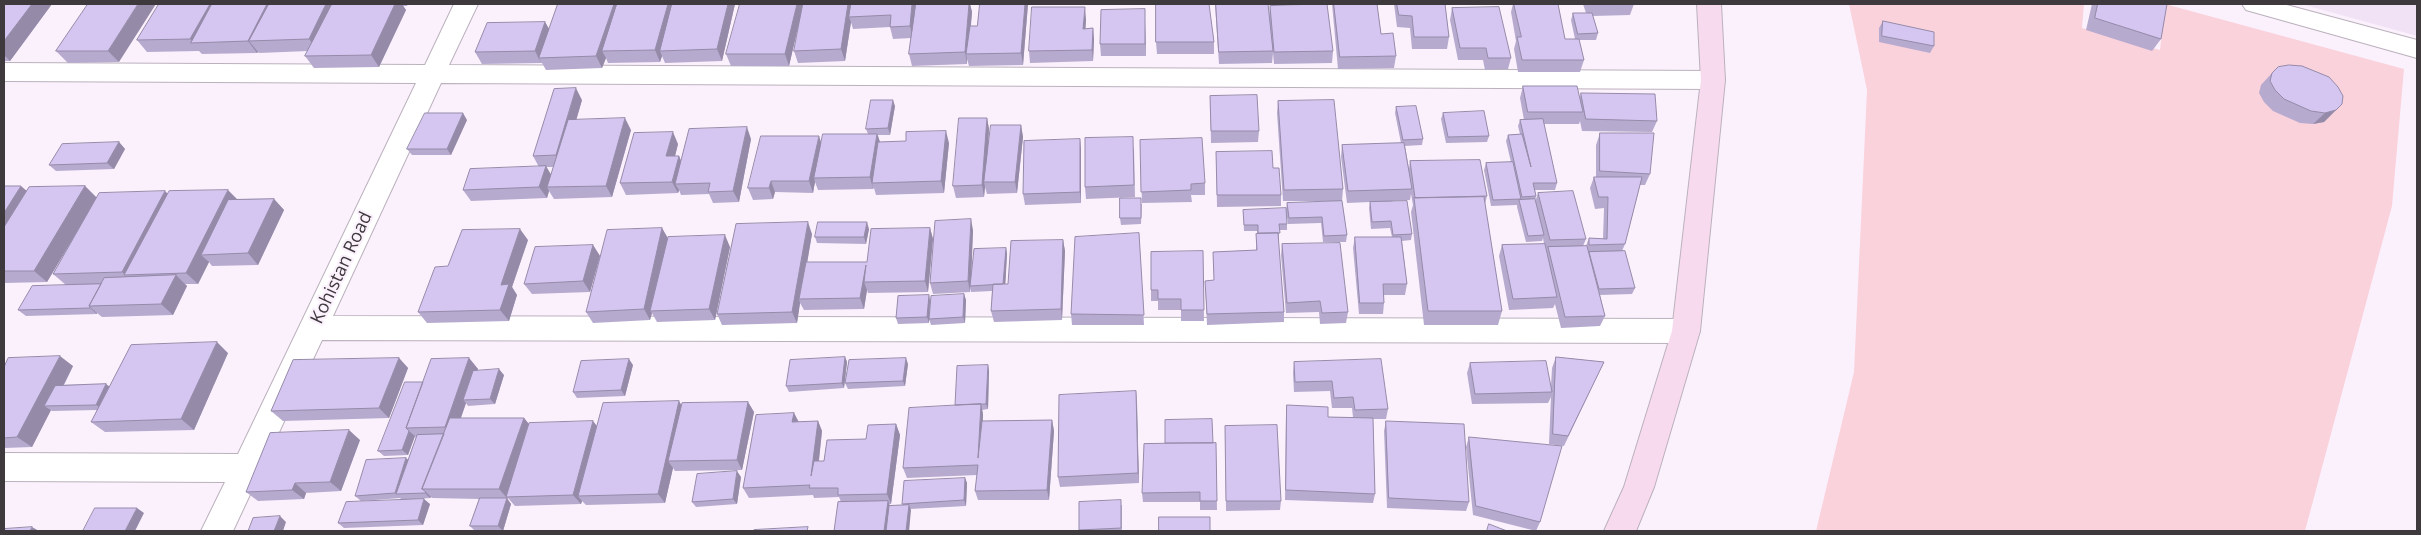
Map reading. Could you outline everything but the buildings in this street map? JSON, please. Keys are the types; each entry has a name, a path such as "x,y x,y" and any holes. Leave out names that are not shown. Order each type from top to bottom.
{"main road":[{"path":"1620,531 1639,487 1686,331 1713,80 1709,4"}],"street":[{"name":"Kohistan Road","path":"217,531 466,4"},
{"path":"2254,4 2417,49"},
{"path":"4,72 1713,80"},
{"path":"313,328 1686,331"},
{"path":"4,467 247,468"}],"shaded area":[{"path":"1849,4 2084,4 2082,28 2160,50 2165,4 2404,69 2392,206 2305,531 1816,531 1854,372 1867,90"},
{"path":"2301,4 2417,4 2417,36"}]}
